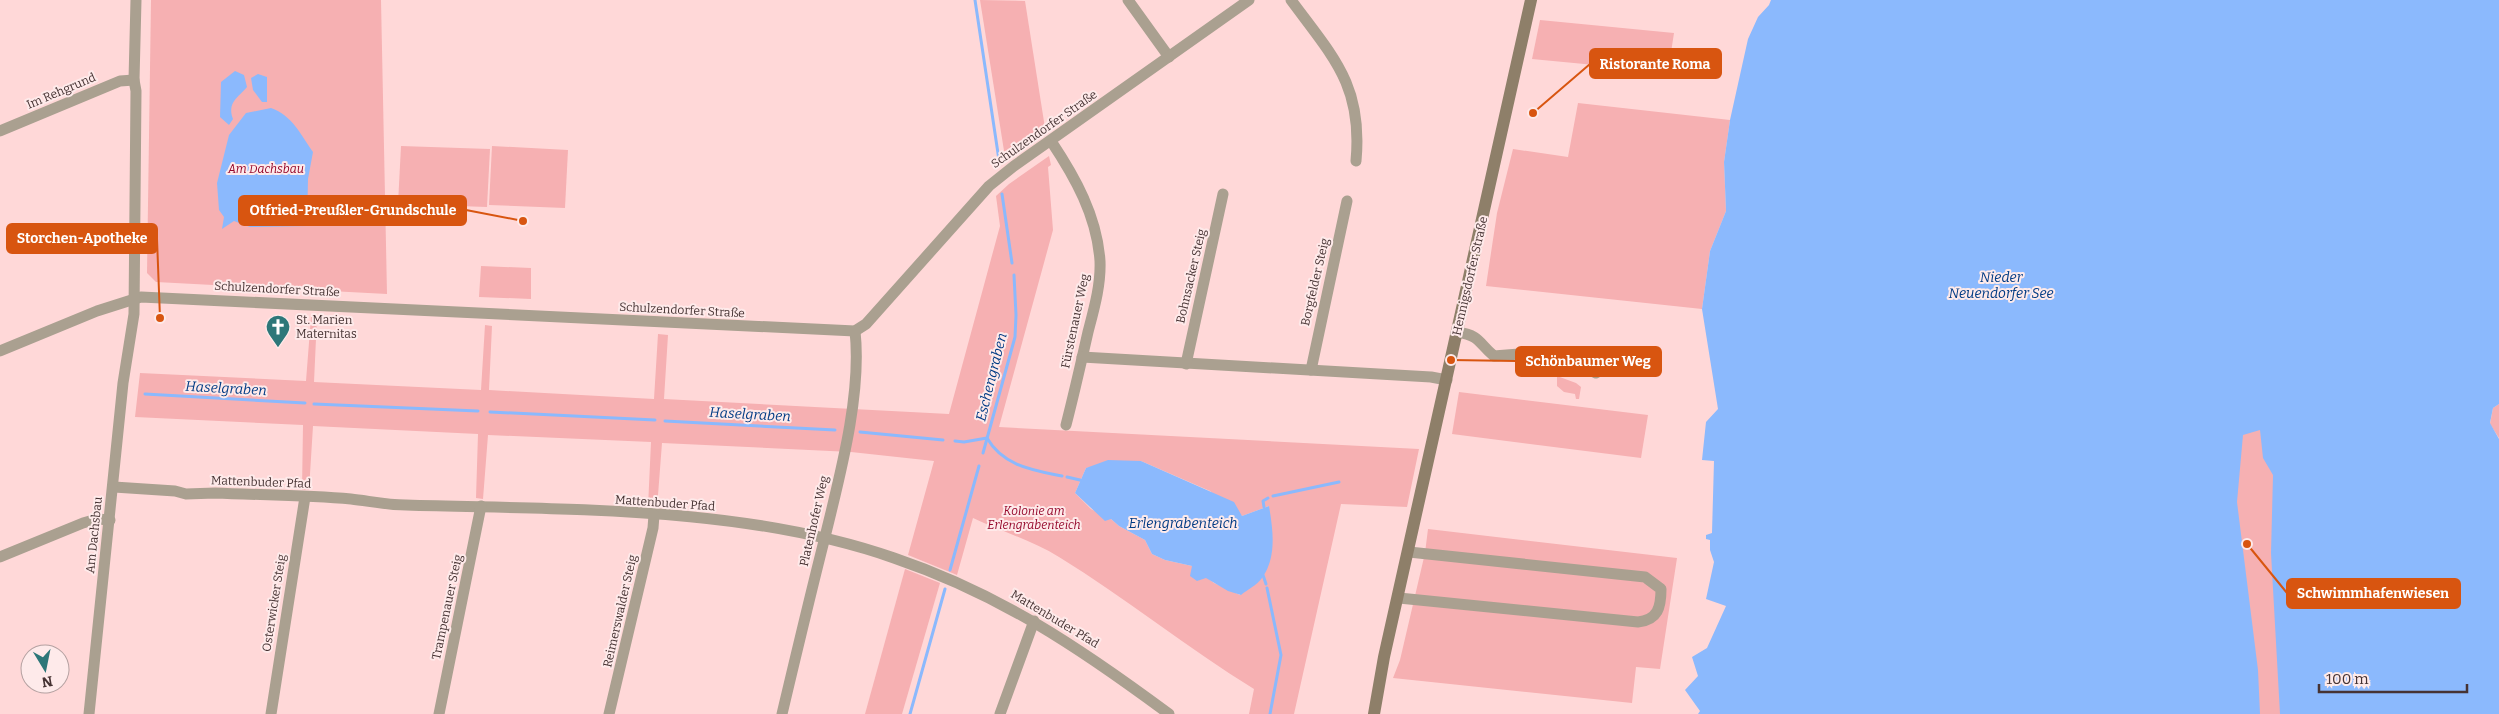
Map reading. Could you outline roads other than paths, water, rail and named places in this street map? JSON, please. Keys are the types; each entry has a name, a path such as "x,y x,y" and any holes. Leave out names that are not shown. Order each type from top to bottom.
{"main road":[{"name":"Hennigsdorfer Straße","path":"1374,714 1384,657 1399,598 1531,0"}],"street":[{"name":"Am Dachsbau","path":"89,714 114,487 124,374 134,299 136,0"},
{"path":"1128,0 1169,57"},
{"name":"Schulzendorfer Straße","path":"0,350 97,311 134,299 163,297 739,327 855,331 866,324 989,186 1014,166 1051,142 1249,0"},
{"path":"1291,0 1346,80 1356,108 1358,122 1356,161"},
{"name":"Im Rehgrund","path":"0,131 120,80 134,80"},
{"name":"Fürstenauer Weg","path":"1051,142 1080,190 1094,228 1100,274 1098,291 1066,425"},
{"name":"Bohnsacker Steig","path":"1186,364 1223,194"},
{"name":"Borgfelder Steig","path":"1310,370 1347,201"},
{"name":"Platenhofer Weg","path":"782,714 824,537 848,424 856,356 855,331"},
{"path":"1458,332 1470,334 1480,340 1494,356 1519,354 1542,362 1554,362 1578,371 1590,370 1596,373"},
{"path":"1082,357 1431,377 1447,380"},
{"name":"Mattenbuder Pfad","path":"114,487 176,491 200,495 215,493 305,497 398,505 480,506 654,515 733,521 824,537 916,566 996,600 1034,621 1107,668 1169,714"},
{"name":"Osterwicker Steig","path":"270,714 305,497"},
{"name":"Trampenauer Steig","path":"439,714 479,521 480,506"},
{"name":"Reimerswalder Steig","path":"609,714 653,528 654,515"},
{"path":"0,557 90,521 96,519 110,520"},
{"path":"1399,598 1638,622 1647,621 1656,615 1661,603 1661,589 1645,577 1409,552"},
{"path":"1000,714 1034,621"}],"water":[{"name":"Nieder Neuendorfer See","path":"1771,0 2499,0 2499,404 2493,408 2490,423 2499,439 2499,714 2280,714 2271,553 2273,475 2263,458 2260,430 2243,435 2237,502 2258,670 2260,714 1698,714 1700,711 1685,690 1698,676 1692,657 1707,648 1726,606 1706,599 1714,562 1710,550 1710,540 1706,539 1706,535 1712,533 1714,461 1702,460 1706,422 1718,409 1702,309 1710,251 1726,211 1724,162 1730,120 1748,39 1758,17"},
{"path":"235,71 244,75 247,87 232,104 233,119 229,125 220,117 221,82"},
{"path":"258,74 267,77 267,102 262,102 253,90 251,78"},
{"path":"271,108 285,115 300,132 313,152 308,179 307,226 250,227 234,221 222,229 224,217 219,210 217,183 229,135 246,113"},
{"name":"Erlengrabenteich","path":"1108,460 1141,461 1234,502 1242,516 1269,506 1273,543 1270,561 1262,578 1241,595 1228,591 1206,578 1197,581 1190,576 1192,566 1165,560 1152,554 1145,540 1119,526 1111,519 1105,521 1075,493 1086,468"}],"waterway":[{"name":"Eschengraben","path":"975,0 999,160"},
{"name":"Eschengraben","path":"1002,194 1012,263"},
{"name":"Eschengraben","path":"983,453 1015,337 1014,275"},
{"name":"Haselgraben","path":"145,394 305,403"},
{"name":"Haselgraben","path":"314,404 478,411"},
{"name":"Haselgraben","path":"490,412 655,420"},
{"name":"Haselgraben","path":"665,421 835,430"},
{"name":"Haselgraben","path":"860,432 943,440"},
{"path":"955,441 964,442 987,438 1001,455 1010,461 1030,469 1062,476"},
{"name":"Eschengraben","path":"950,570 979,466"},
{"path":"1067,477 1080,480"},
{"path":"1273,496 1339,482"},
{"path":"1264,507 1263,501 1268,498"},
{"path":"1263,575 1266,584"},
{"path":"1267,588 1281,655 1270,714"},
{"name":"Eschengraben","path":"910,714 945,589"}],"place":[{"name":"Ristorante Roma","path":"1533,113"},
{"name":"Otfried-Preußler-Grundschule","path":"523,221"},
{"name":"Storchen-Apotheke","path":"160,318"},
{"name":"St. Marien Maternitas","path":"278,348"},
{"name":"Schönbaumer Weg","path":"1451,360"},
{"name":"Schwimmhafenwiesen","path":"2247,544"}],"park label":[{"name":"Kolonie am Erlengrabenteich","path":"1034,518"}]}
